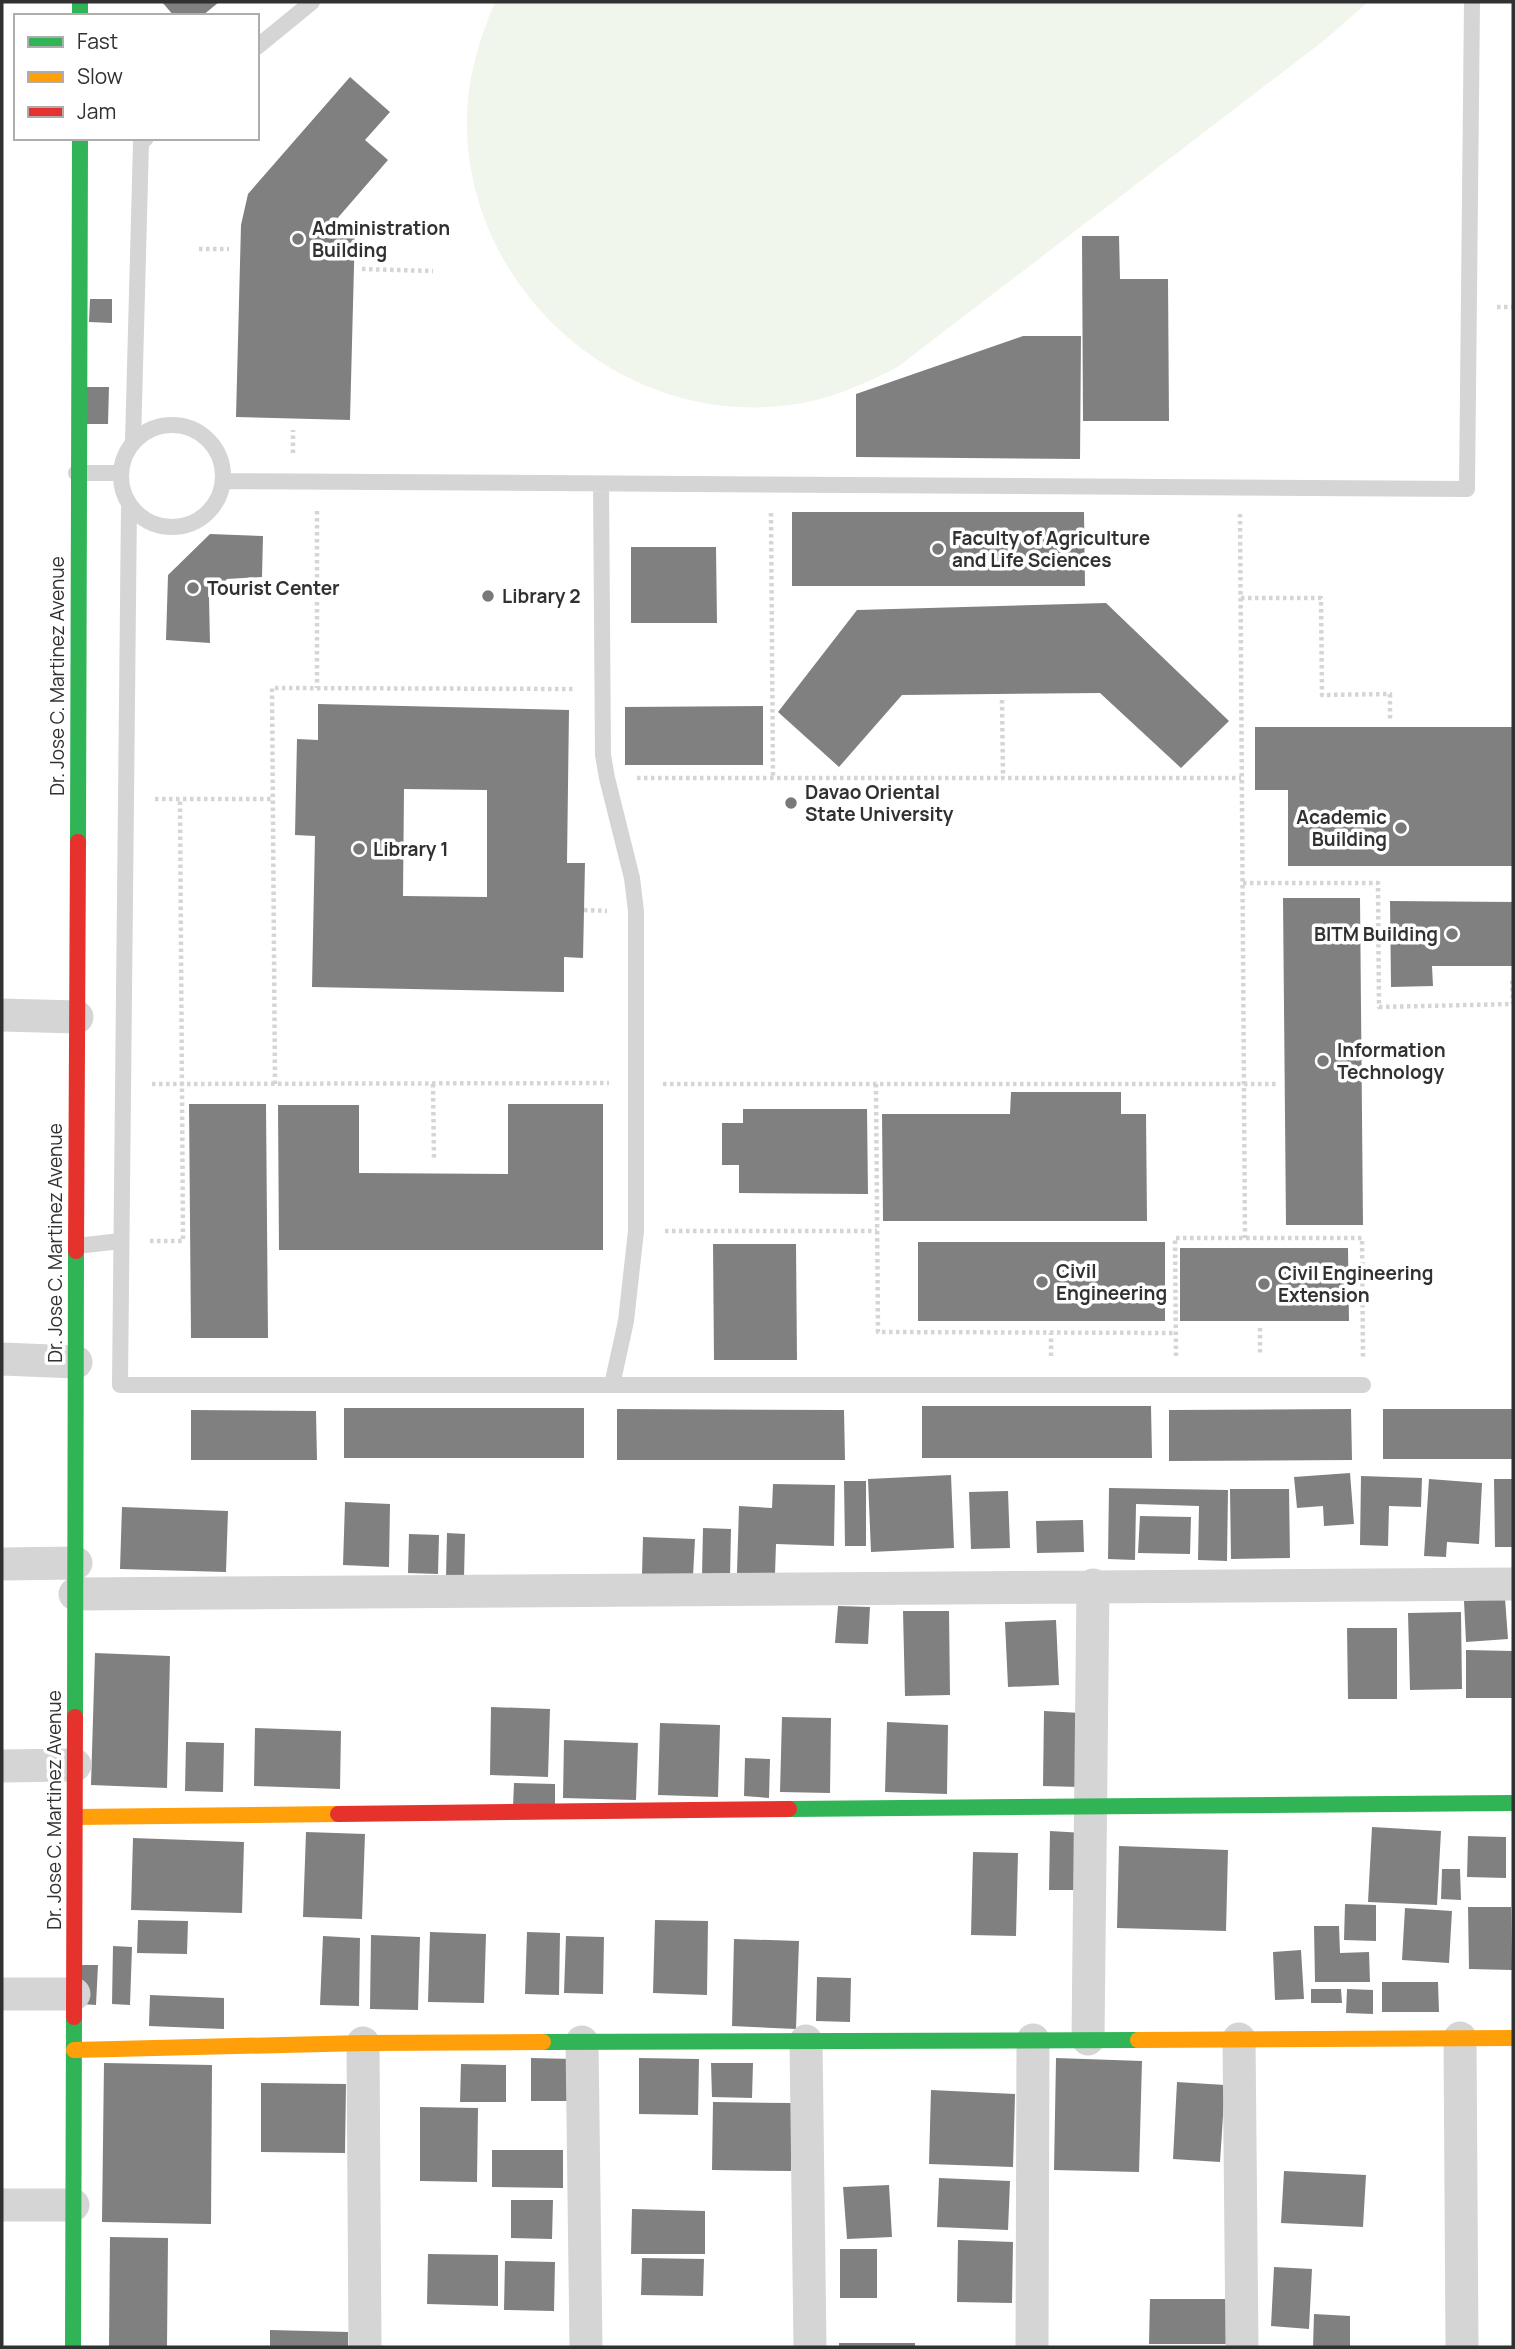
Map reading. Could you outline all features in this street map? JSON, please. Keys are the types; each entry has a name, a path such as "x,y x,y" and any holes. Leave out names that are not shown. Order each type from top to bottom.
{"street":[{"name":"Dr. Jose C. Martinez Avenue","path":"73,2347 80,140"},
{"path":"2,1015 77,1017"},
{"path":"2,1359 76,1362"},
{"path":"2,1564 76,1579 1093,1585 1513,1584"},
{"path":"1088,2039 1093,1585"},
{"path":"2,1766 75,1765"},
{"path":"75,1817 1091,1805 1513,1803"},
{"path":"2,1994 74,1994"},
{"path":"1460,2038 1462,2347"},
{"path":"74,2050 363,2043 1513,2038"},
{"path":"1239,2039 1242,2347"},
{"path":"1032,2347 1033,2040"},
{"path":"807,2041 810,2347"},
{"path":"582,2042 586,2347"},
{"path":"363,2043 365,2347"},
{"path":"2,2205 73,2205"}],"lane":[{"path":"259,45 312,2"},
{"path":"223,481 1466,489 1472,2"},
{"path":"133,442 141,143 144,140"},
{"path":"180,425 196,431 209,442 218,453 223,481 220,496 212,509 189,525 172,528 155,525 141,517 129,505 122,490 120,473 124,457 133,442 146,431 180,425"},
{"path":"79,478 70,473 120,473"},
{"path":"601,484 603,755 632,878 636,912 636,1231 626,1321 612,1385"},
{"path":"129,505 120,1385 1363,1385"},
{"path":"76,1246 121,1241"}],"path":[{"path":"199,248 229,249"},
{"path":"362,269 433,271"},
{"path":"316,482 317,688"},
{"path":"771,485 773,778"},
{"path":"1240,488 1245,1238"},
{"path":"1241,598 1321,598 1322,695 1390,694 1390,719"},
{"path":"275,1084 272,688 603,689"},
{"path":"1002,700 1003,778"},
{"path":"607,778 1241,778"},
{"path":"126,799 273,799"},
{"path":"121,1241 183,1241 180,799"},
{"path":"1243,883 1378,883 1379,1007 1513,1004 1513,976"},
{"path":"123,1083 1278,1084"},
{"path":"433,1084 434,1159"},
{"path":"876,1084 878,1332 1176,1332"},
{"path":"636,1231 877,1231"},
{"path":"1176,1385 1175,1238 1362,1238 1363,1385"}],"shaded area":[{"path":"495,2 1368,2 1326,39 899,366 859,385 819,399 790,405 727,406 667,393 611,368 562,333 522,288 491,235 472,177 467,114 476,57"}],"building":[{"path":"162,2 219,2 204,14 172,14"},
{"name":"Administration Building","path":"350,77 390,112 365,140 388,160 329,228 355,228 350,420 236,417 241,225 248,194"},
{"path":"1082,236 1119,236 1120,279 1168,279 1169,421 1083,421"},
{"path":"90,299 112,299 112,323 89,322"},
{"path":"1023,336 1081,336 1080,459 856,457 856,394"},
{"path":"86,387 109,387 108,424 85,424"},
{"name":"Faculty of Agriculture and Life Sciences","path":"792,512 1084,512 1085,586 792,586"},
{"name":"Tourist Center","path":"210,534 263,536 262,577 227,579 209,598 210,643 166,640 168,575"},
{"path":"631,547 716,547 717,623 631,623"},
{"path":"1106,603 1229,721 1181,768 1100,693 902,695 839,767 778,712 857,610"},
{"name":"Library 1","path":"318,704 569,710 567,863 585,863 583,958 564,957 564,992 312,987 315,836 295,835 297,739 318,740","holes":["404,789 487,790 487,897 403,896"]},
{"path":"763,706 763,765 625,765 625,707"},
{"name":"Academic Building","path":"1255,727 1513,727 1513,866 1288,866 1288,790 1255,790"},
{"name":"Information Technology","path":"1283,898 1360,898 1363,1225 1286,1225"},
{"name":"BITM Building","path":"1390,901 1513,902 1513,966 1432,966 1433,986 1391,987"},
{"path":"1011,1092 1121,1092 1121,1114 1146,1114 1147,1221 883,1221 882,1114 1010,1114"},
{"path":"189,1104 266,1104 268,1338 191,1338"},
{"path":"508,1104 603,1104 603,1250 279,1250 278,1105 359,1105 359,1173 508,1174"},
{"path":"743,1109 867,1109 868,1194 739,1193 739,1165 722,1165 722,1123 743,1123"},
{"name":"Civil Engineering","path":"918,1242 1165,1242 1165,1321 918,1321"},
{"path":"713,1244 796,1244 797,1360 714,1360"},
{"name":"Civil Engineering Extension","path":"1180,1248 1348,1248 1349,1321 1180,1321"},
{"path":"922,1406 1151,1406 1152,1458 922,1458"},
{"path":"344,1408 584,1408 584,1458 344,1458"},
{"path":"617,1409 844,1410 845,1460 617,1460"},
{"path":"1351,1409 1352,1460 1169,1461 1169,1410"},
{"path":"1383,1409 1513,1409 1513,1459 1383,1459"},
{"path":"191,1410 316,1411 317,1460 191,1460"},
{"path":"1350,1473 1354,1524 1324,1526 1323,1506 1297,1508 1294,1477"},
{"path":"951,1475 954,1548 871,1552 868,1479"},
{"path":"1361,1476 1422,1478 1421,1507 1389,1506 1388,1546 1360,1545"},
{"path":"1429,1479 1482,1483 1479,1544 1447,1542 1446,1557 1424,1556"},
{"path":"1494,1479 1513,1479 1513,1547 1495,1547"},
{"path":"844,1481 866,1481 866,1546 845,1546"},
{"path":"773,1484 835,1485 834,1546 776,1544 775,1574 737,1573 739,1506 772,1508"},
{"path":"1109,1488 1228,1490 1227,1561 1198,1560 1199,1506 1136,1504 1135,1560 1108,1559"},
{"path":"1230,1489 1289,1489 1290,1558 1231,1559"},
{"path":"1008,1491 1010,1548 971,1549 969,1492"},
{"path":"345,1502 390,1504 389,1567 343,1565"},
{"path":"122,1507 228,1511 226,1572 120,1569"},
{"path":"1140,1516 1191,1517 1190,1554 1138,1553"},
{"path":"1083,1520 1084,1552 1037,1553 1036,1521"},
{"path":"703,1528 731,1529 730,1577 702,1576"},
{"path":"447,1533 465,1534 464,1578 446,1577"},
{"path":"409,1534 439,1535 438,1574 408,1573"},
{"path":"643,1537 695,1539 693,1576 642,1574"},
{"path":"1505,1598 1508,1639 1466,1642 1464,1601"},
{"path":"838,1606 870,1607 868,1644 835,1643"},
{"path":"903,1611 949,1611 950,1695 905,1696"},
{"path":"1461,1612 1462,1689 1410,1690 1408,1613"},
{"path":"1056,1620 1059,1685 1008,1687 1005,1622"},
{"path":"1347,1628 1397,1628 1397,1699 1348,1699"},
{"path":"1466,1650 1513,1651 1513,1698 1466,1698"},
{"path":"95,1653 170,1656 167,1788 91,1785"},
{"path":"491,1707 550,1709 548,1777 490,1775"},
{"path":"1044,1711 1081,1713 1080,1787 1043,1786"},
{"path":"782,1717 831,1718 830,1793 780,1792"},
{"path":"887,1722 948,1725 947,1794 885,1792"},
{"path":"660,1723 720,1725 718,1797 658,1795"},
{"path":"255,1728 341,1731 340,1789 254,1786"},
{"path":"564,1740 638,1743 636,1800 563,1798"},
{"path":"186,1742 224,1743 223,1792 185,1791"},
{"path":"745,1758 770,1759 769,1798 744,1796"},
{"path":"514,1783 555,1784 555,1808 513,1807"},
{"path":"1372,1827 1441,1831 1437,1905 1368,1902"},
{"path":"1050,1831 1084,1833 1082,1890 1049,1890"},
{"path":"306,1832 365,1834 362,1919 303,1917"},
{"path":"1468,1836 1506,1837 1506,1878 1467,1877"},
{"path":"133,1838 244,1842 242,1913 131,1910"},
{"path":"1119,1846 1228,1850 1226,1931 1117,1928"},
{"path":"973,1852 1018,1853 1016,1936 971,1935"},
{"path":"1442,1869 1460,1869 1461,1900 1441,1899"},
{"path":"1345,1904 1376,1905 1376,1941 1344,1940"},
{"path":"1468,1907 1511,1907 1512,1970 1469,1969"},
{"path":"1405,1908 1452,1911 1449,1963 1402,1960"},
{"path":"138,1920 188,1921 187,1954 137,1953"},
{"path":"655,1920 708,1921 707,1995 653,1993"},
{"path":"1314,1926 1339,1926 1340,1953 1369,1952 1370,1982 1315,1982"},
{"path":"430,1932 486,1934 484,2003 428,2002"},
{"path":"527,1932 560,1933 559,1995 525,1994"},
{"path":"371,1935 420,1937 418,2010 370,2009"},
{"path":"323,1936 360,1938 359,2006 320,2005"},
{"path":"566,1936 604,1937 603,1994 564,1993"},
{"path":"734,1939 799,1941 796,2029 732,2026"},
{"path":"113,1946 132,1947 130,2005 112,2004"},
{"path":"1301,1950 1304,1999 1275,2000 1273,1952"},
{"path":"82,1965 98,1965 96,2005 81,2004"},
{"path":"817,1977 851,1978 850,2022 816,2021"},
{"path":"1382,1982 1438,1982 1439,2012 1382,2012"},
{"path":"1311,1989 1341,1989 1342,2003 1311,2003"},
{"path":"1347,1989 1373,1990 1373,2014 1346,2013"},
{"path":"150,1995 224,1998 224,2029 149,2026"},
{"path":"531,2058 574,2059 573,2101 531,2101"},
{"path":"639,2058 699,2059 698,2115 639,2114"},
{"path":"1056,2058 1142,2061 1139,2172 1054,2170"},
{"path":"104,2063 212,2065 211,2224 102,2222"},
{"path":"711,2063 753,2063 752,2098 712,2097"},
{"path":"461,2064 506,2065 506,2102 460,2102"},
{"path":"1177,2082 1225,2085 1220,2162 1173,2159"},
{"path":"261,2083 346,2084 345,2153 261,2152"},
{"path":"931,2090 1015,2094 1013,2167 929,2164"},
{"path":"713,2102 791,2103 791,2171 712,2170"},
{"path":"420,2107 478,2108 477,2182 420,2181"},
{"path":"492,2150 563,2150 563,2188 492,2187"},
{"path":"1284,2171 1366,2175 1363,2227 1281,2223"},
{"path":"939,2178 1010,2181 1008,2230 937,2227"},
{"path":"889,2185 892,2237 847,2239 843,2187"},
{"path":"511,2200 553,2200 552,2239 511,2238"},
{"path":"632,2209 705,2211 705,2254 631,2254"},
{"path":"110,2237 168,2238 167,2347 109,2347"},
{"path":"958,2240 1013,2242 1012,2303 957,2302"},
{"path":"840,2249 877,2249 877,2298 840,2298"},
{"path":"428,2254 498,2255 498,2306 427,2304"},
{"path":"642,2258 704,2259 703,2296 641,2295"},
{"path":"505,2261 555,2262 554,2311 504,2310"},
{"path":"1274,2267 1312,2269 1309,2329 1271,2326"},
{"path":"1150,2299 1231,2299 1231,2344 1149,2344"},
{"path":"1314,2314 1350,2316 1350,2347 1313,2347"},
{"path":"270,2330 348,2332 348,2347 270,2347"},
{"path":"839,2343 915,2343 915,2347 839,2347"}],"traffic: fast":[{"path":"80,2 80,14"},
{"path":"78,842 80,140"},
{"path":"75,1717 76,1251"},
{"path":"789,1809 1513,1803"},
{"path":"73,2347 74,2017"},
{"path":"543,2042 1138,2040"}],"traffic: slow":[{"path":"75,1817 338,1814"},
{"path":"1138,2040 1513,2038"},
{"path":"74,2050 543,2042"}],"traffic: jam":[{"path":"76,1251 78,842"},
{"path":"74,2017 75,1717"},
{"path":"338,1814 789,1809"}],"place":[{"name":"Administration Building","path":"298,239"},
{"name":"Faculty of Agriculture and Life Sciences","path":"938,549"},
{"name":"Tourist Center","path":"193,588"},
{"name":"Library 2","path":"488,596"},
{"name":"Davao Oriental State University","path":"791,803"},
{"name":"Academic Building","path":"1401,828"},
{"name":"Library 1","path":"359,849"},
{"name":"BITM Building","path":"1452,934"},
{"name":"Information Technology","path":"1323,1061"},
{"name":"Civil Engineering","path":"1042,1282"},
{"name":"Civil Engineering Extension","path":"1264,1284"}]}
